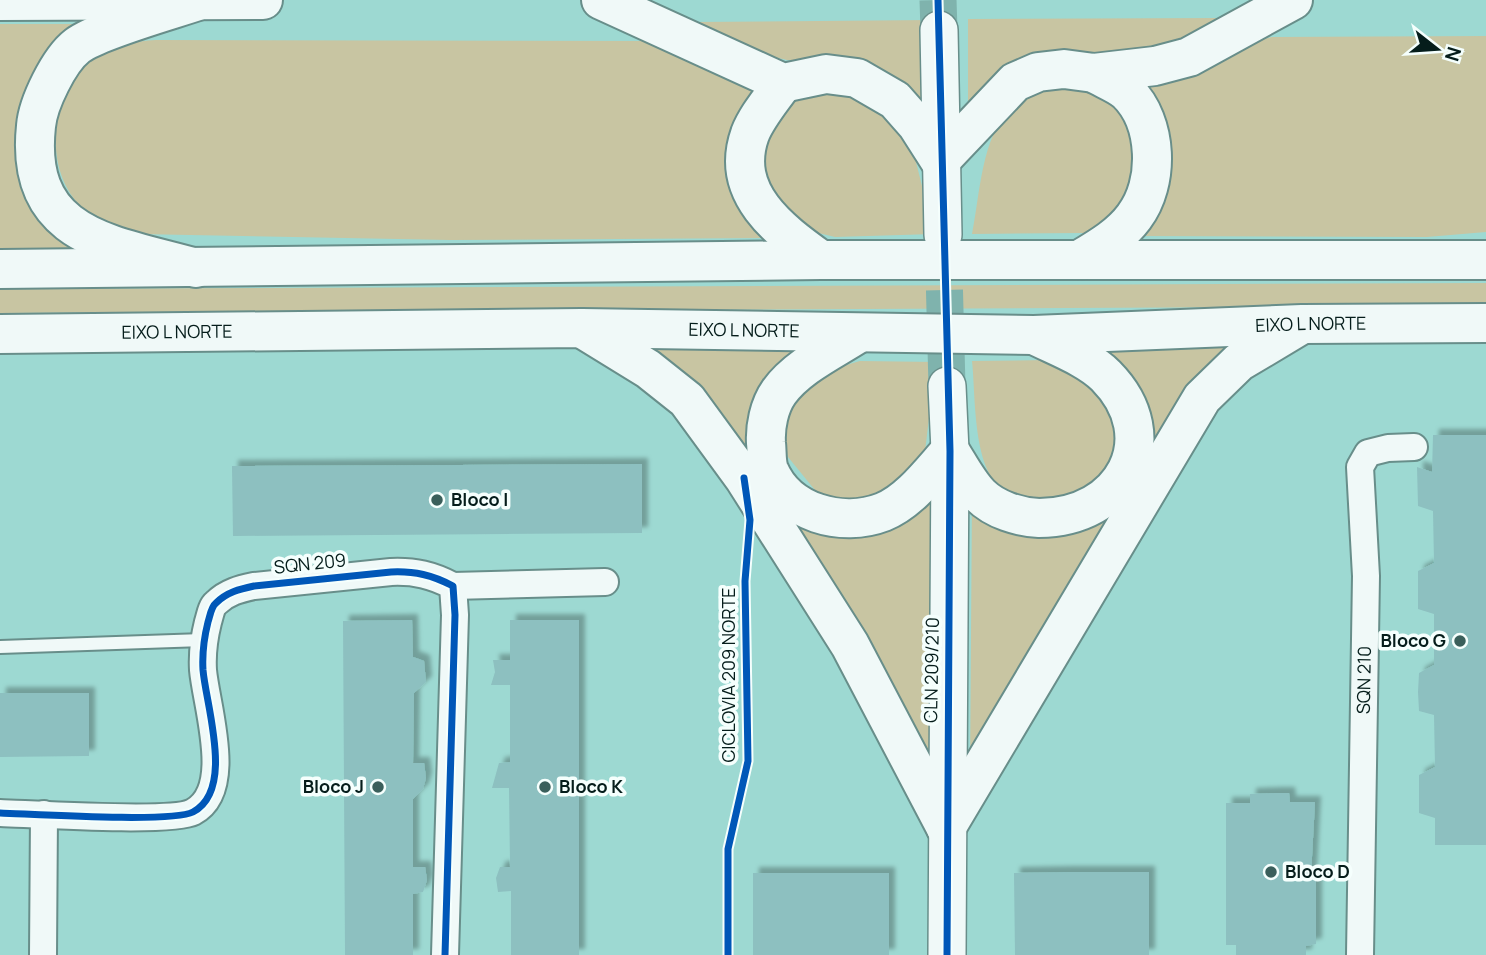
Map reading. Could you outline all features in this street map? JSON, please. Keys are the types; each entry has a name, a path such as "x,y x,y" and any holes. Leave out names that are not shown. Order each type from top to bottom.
{"main road":[{"path":"196,268 101,241 66,222 45,199 33,151 37,118 53,77 76,46 201,0"},
{"path":"0,1 263,0"},
{"path":"601,0 783,83 826,74 857,78 895,100 917,125 940,161 1015,82 1038,72 1064,69 1094,73 1155,66 1189,57 1293,0"},
{"path":"1079,260 1114,238 1135,216 1151,182 1152,152 1146,120 1126,92 1094,73"},
{"path":"783,83 751,134 745,162 751,195 780,231 821,260"},
{"path":"0,269 821,260 1486,260"},
{"name":"EIXO L NORTE","path":"0,334 582,328 856,335 1034,335 1302,324 1486,323"},
{"path":"946,828 1202,398 1239,362 1302,324"},
{"path":"582,328 648,369 687,400 744,478 849,645 946,828"},
{"path":"856,335 802,371 779,392 765,434 768,468 779,486 813,512 832,518 853,519 884,511 914,490 950,451 981,496 1009,513 1028,518 1063,518 1089,510 1110,496 1132,457 1133,429 1126,404 1105,375 1034,335"}],"street":[{"path":"939,30 943,234"},
{"name":"CLN 209/210","path":"947,386 950,451 947,955"},
{"name":"SQN 210","path":"1360,955 1366,576 1360,467 1368,453 1388,448 1414,447"},
{"name":"SQN 209","path":"0,813 183,815 194,812 205,800 214,782 216,760 203,670 203,640 214,604 233,591 254,586 412,571 434,576 453,586"},
{"path":"444,955 454,643 453,586 605,582"},
{"path":"43,955 44,814"}],"lane":[{"path":"0,647 203,640"}],"shaded area":[{"path":"1221,18 1172,49 1088,57 968,122 968,19"},
{"path":"932,20 933,123 919,97 902,83 821,61 787,60 753,52 695,22"},
{"path":"0,24 84,24 24,106 88,252 0,253"},
{"path":"1486,36 1486,232 1427,237 1134,236 1133,88 1247,43 1272,37"},
{"path":"156,40 656,41 766,89 750,111 772,238 450,240 137,234 126,231 93,216 76,201 64,182 57,160 59,114 67,92 79,73 95,58 125,44"},
{"path":"825,87 869,93 912,146 934,234 835,237 806,230 765,182 763,167 768,136 789,103"},
{"path":"1044,87 1095,90 1125,112 1139,151 1131,195 1098,228 1085,233 972,234 983,167 993,134 1014,105"},
{"path":"1486,283 1486,306 0,313 0,289"},
{"path":"1256,345 970,775 972,495 1003,520 1135,480 1089,346"},
{"path":"812,346 767,394 793,511 934,492 936,772 739,439 698,391 649,349"},
{"path":"1049,360 1107,387 1119,451 1103,484 1058,506 1006,492 995,482 987,469 978,433 972,361"},
{"path":"860,361 936,362 924,459 918,472 859,507 819,495 788,457 783,440 783,422 794,400 829,370"}],"building":[{"name":"Bloco G","path":"1433,435 1486,435 1486,845 1435,845 1435,818 1419,813 1419,775 1435,767 1434,715 1419,711 1418,692 1419,673 1434,665 1434,614 1418,609 1418,571 1434,563 1433,511 1418,506 1417,467 1432,472"},
{"name":"Bloco I","path":"642,464 642,533 233,536 232,466"},
{"name":"Bloco J","path":"412,620 413,657 424,661 426,682 414,693 413,763 424,763 426,778 423,789 413,799 413,867 425,867 427,880 423,892 413,894 413,955 345,955 343,621"},
{"name":"Bloco K","path":"510,620 579,620 579,955 511,955 511,891 498,892 496,878 500,867 510,867 509,788 492,788 499,763 510,762 510,685 491,685 495,672 493,660 510,660"},
{"path":"0,693 89,693 89,756 0,757"},
{"name":"Bloco D","path":"1289,793 1290,802 1315,802 1311,875 1316,874 1316,944 1306,946 1306,955 1236,955 1236,945 1226,945 1226,803 1250,803 1250,794"},
{"path":"1149,872 1149,955 1015,955 1014,873"},
{"path":"753,873 889,873 889,955 753,955"}],"tunnel":[{"path":"938,0 939,30"},
{"path":"943,235 947,386"}],"cycle path":[{"path":"938,0 950,451 947,955"},
{"name":"CICLOVIA 209 NORTE","path":"728,955 728,849 748,761 745,581 750,520 744,478"},
{"path":"0,813 158,817 193,812 206,801 213,786 215,746 203,664 207,628 212,609 220,599 254,586 391,572 430,576 453,586 455,615 445,955"}],"place":[{"name":"Bloco I","path":"437,500"},
{"name":"Bloco G","path":"1460,641"},
{"name":"Bloco J","path":"378,787"},
{"name":"Bloco K","path":"545,787"},
{"name":"Bloco D","path":"1271,872"}]}
